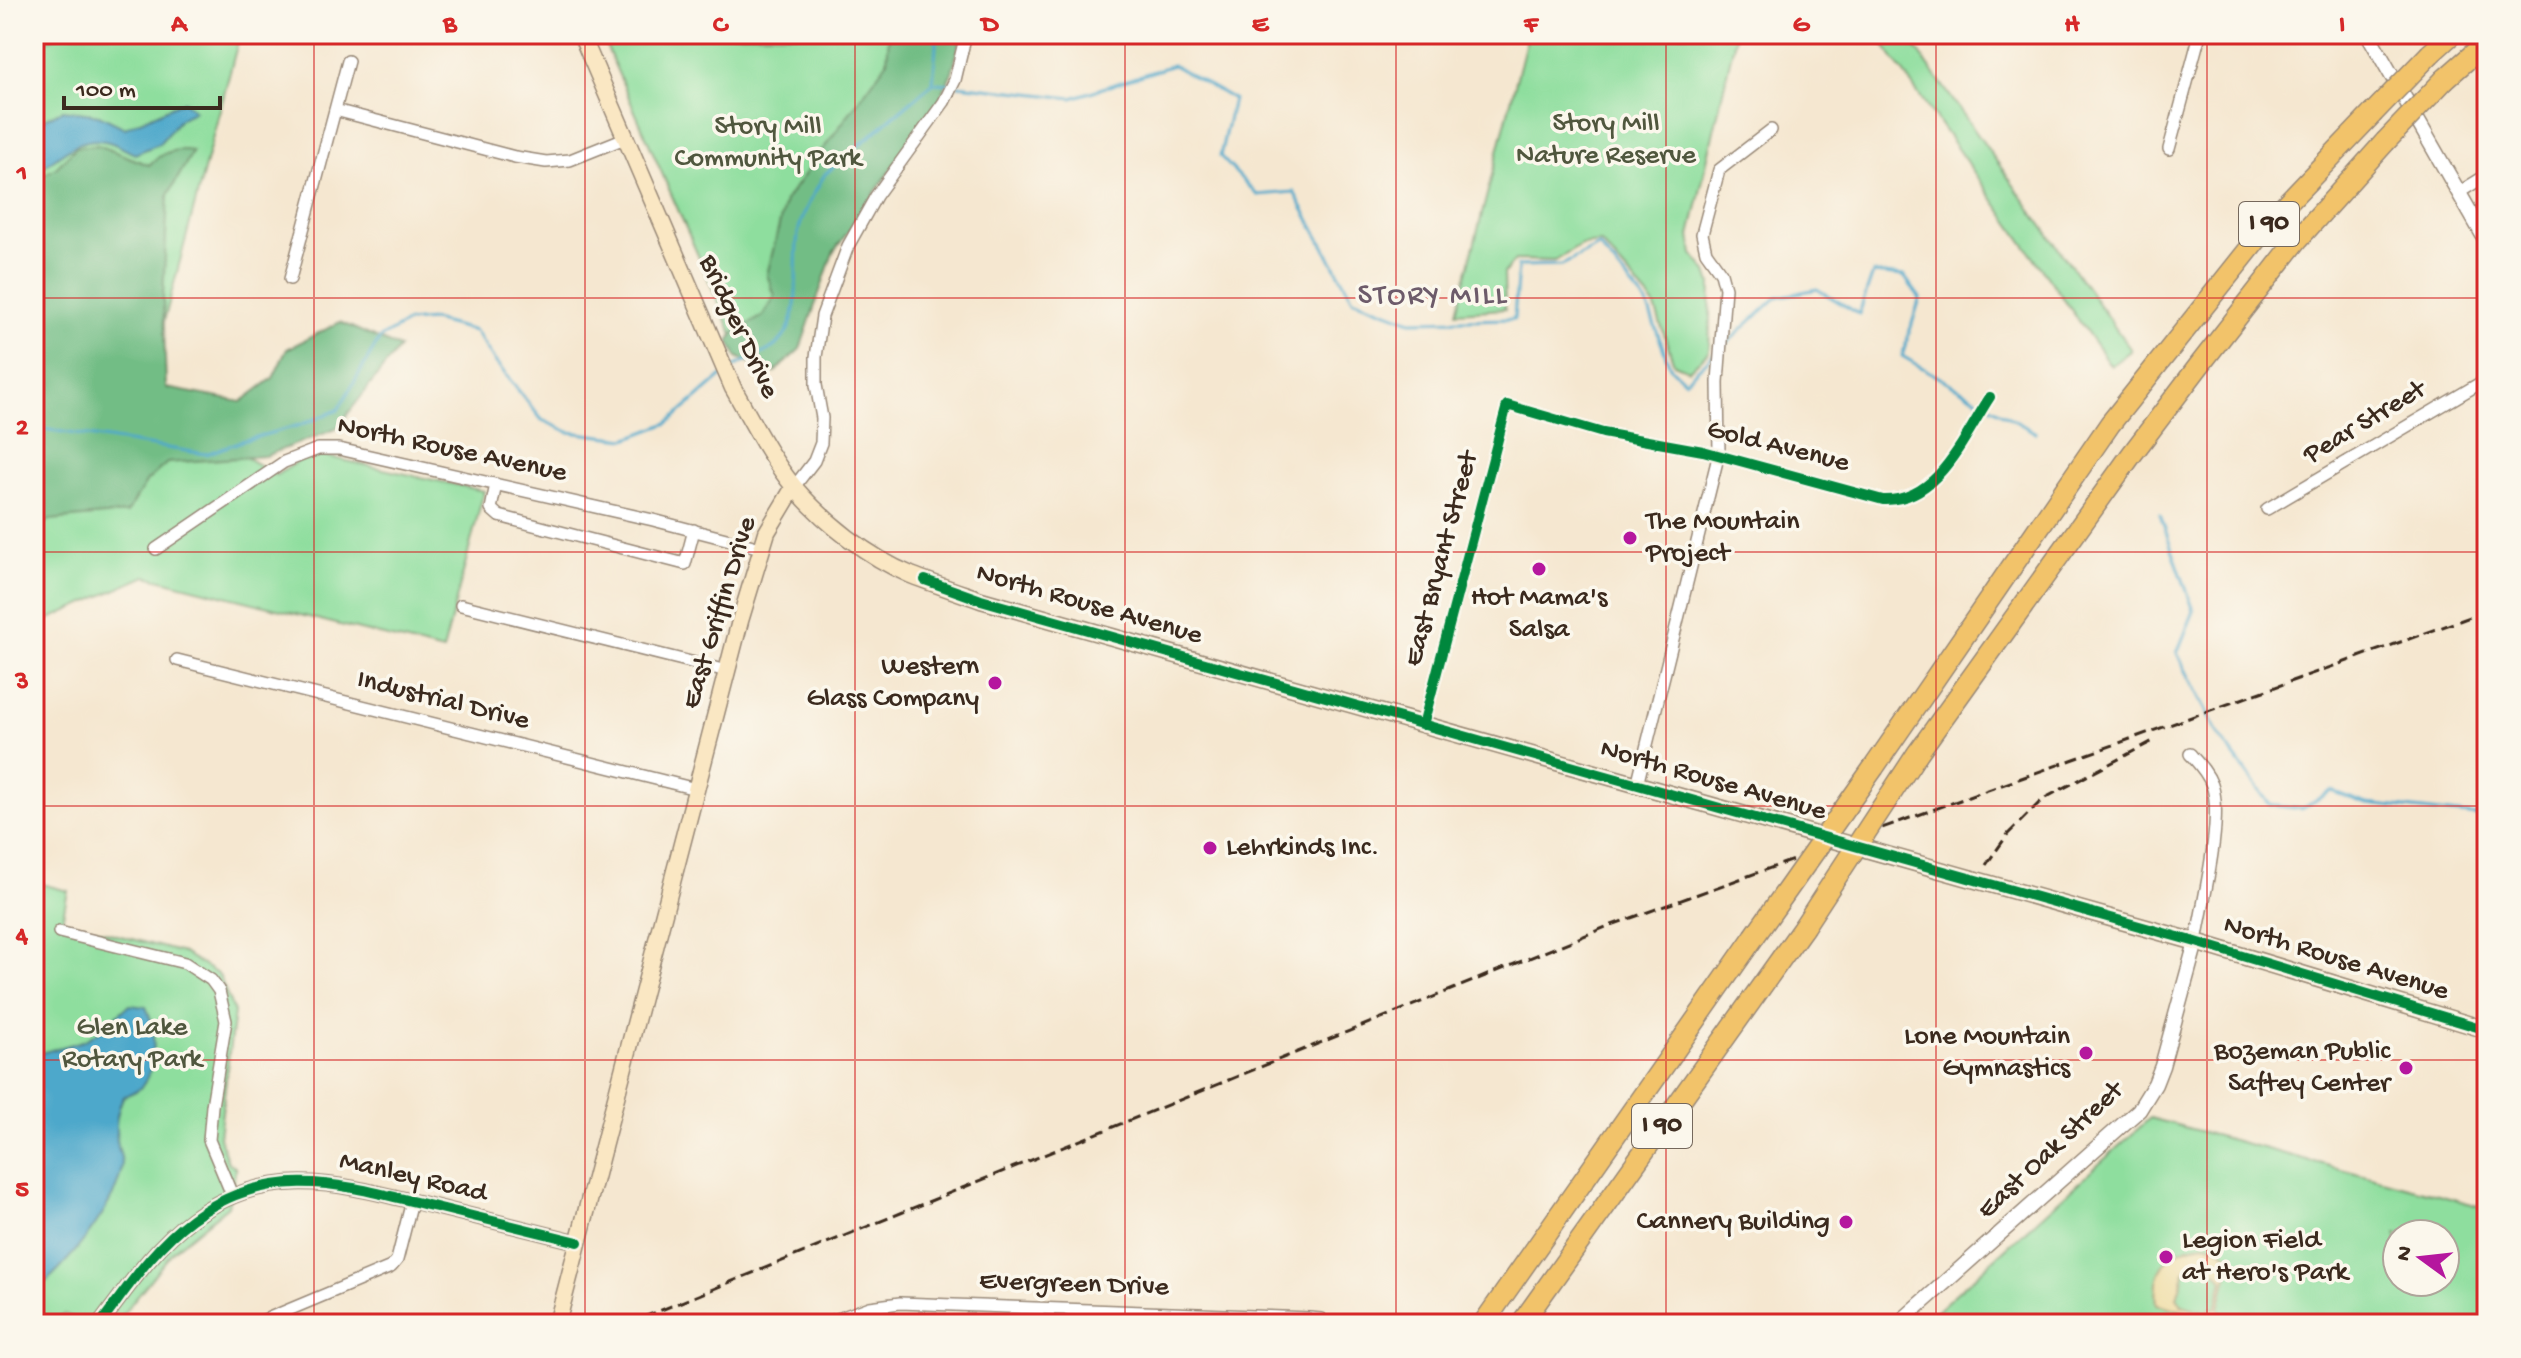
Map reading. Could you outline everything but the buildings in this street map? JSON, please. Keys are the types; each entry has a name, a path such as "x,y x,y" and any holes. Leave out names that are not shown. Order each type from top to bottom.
{"highway":[{"name":"I 90","path":"1483,1324 1874,767 2110,424 2282,208 2452,34"},
{"name":"I 90","path":"1521,1324 1803,928 1917,754 2132,454 2298,239 2445,79 2487,42"}],"main road":[{"name":"Bridger Drive","path":"581,34 733,388 794,487 848,537 890,564 925,580"},
{"name":"East Griffin Drive","path":"557,1324 761,548 775,515 794,487"},
{"name":"North Rouse Avenue","path":"925,580 981,600 2196,942 2487,1030"}],"street":[{"name":"East Griffin Drive","path":"794,487 814,461 821,443 822,418 816,385 816,357 822,316 848,246 876,196 935,117 955,80 966,34"},
{"path":"2169,149 2200,34"},
{"path":"2368,34 2487,242"},
{"path":"290,279 348,61"},
{"path":"335,110 515,157 546,162 570,160 625,138"},
{"path":"1637,785 1719,455 1724,285 1721,273 1706,252 1702,234 1719,170 1771,130"},
{"path":"2458,193 2487,175"},
{"name":"Pear Street","path":"2267,509 2487,379"},
{"name":"Gold Avenue","path":"1507,405 1603,433 1719,455 1883,500 1896,500 1915,493 1934,480 1990,397"},
{"name":"East Bryant Street","path":"1423,725 1507,405"},
{"name":"North Rouse Avenue","path":"156,549 284,462 318,449 357,451 761,548"},
{"path":"496,484 491,509 499,516 685,564 694,530"},
{"path":"461,605 727,671"},
{"name":"Industrial Drive","path":"177,660 696,789"},
{"name":"East Oak Street","path":"1898,1324 2139,1110 2155,1084 2196,942 2215,813 2213,787 2205,771 2190,754"},
{"path":"59,932 185,963 211,980 219,991 226,1021 209,1140 232,1195"},
{"name":"Manley Road","path":"100,1324 166,1242 192,1219 232,1195 269,1185 324,1182 578,1242"},
{"path":"255,1324 391,1267 397,1260 412,1201"},
{"name":"Evergreen Drive","path":"824,1324 870,1307 900,1303 1309,1318 1321,1319 1321,1324"}],"green space":[{"path":"65,34 240,34 144,397 276,475 301,460 324,456 484,491 443,651 146,576 34,626 34,44"},
{"name":"Story Mill Community Park","path":"601,34 954,34 937,95 739,349"},
{"path":"889,34 962,34 952,72 940,99 833,253 800,349 774,373 737,357 729,341 735,332 763,316 775,296 767,275 785,201 887,62"},
{"name":"Story Mill Nature Reserve","path":"1528,34 1736,34 1690,236 1693,254 1707,272 1711,284 1709,351 1689,370 1674,364 1654,304 1601,243 1581,245 1555,261 1515,260 1504,273 1505,309 1457,312"},
{"path":"1876,34 1906,34 2131,350 2111,366"},
{"path":"98,145 149,165 169,152 193,151 168,195 163,297 166,388 241,402 273,378 287,349 340,322 399,348 336,429 265,456 167,463 147,481 127,513 50,520 34,530 34,181 57,167 76,147"},
{"name":"Glen Lake Rotary Park","path":"34,882 68,891 62,920 183,953 219,975 234,1012 219,1137 228,1162 236,1168 228,1206 174,1250 115,1324 80,1324 64,1314 34,1324"},
{"path":"2150,1118 2487,1208 2487,1324 1922,1324"}],"sand":[{"path":"2205,1244 2220,1248 2232,1257 2219,1308 2222,1312 2217,1322 2157,1304 2156,1291 2161,1270 2172,1255","holes":["2191,1265 2218,1273 2223,1280 2216,1308 2210,1308 2207,1312 2182,1305 2177,1297 2185,1270"]}],"water":[{"path":"184,101 195,111 180,119 159,144 135,154 108,142 84,142 34,172 34,124 63,110 99,115 125,128"},
{"path":"129,1005 146,1007 154,1048 146,1080 139,1089 123,1097 119,1109 116,1133 122,1164 119,1180 88,1234 60,1268 34,1291 34,1055 83,1041 100,1031"}],"waterway":[{"path":"731,369 772,348 783,338 794,313 797,242 810,201 825,174 933,83 937,34"},
{"path":"958,85 1072,98 1173,65 1233,99 1220,156 1257,195 1294,192 1353,299 1411,321 1514,319 1518,266 1562,265 1599,246 1647,304 1670,367 1685,381 1715,353"},
{"path":"933,83 951,84"},
{"path":"1724,346 1777,297 1817,289 1859,314 1873,273 1904,276 1920,298 1902,356 2036,433"},
{"path":"34,432 43,429 206,454 338,410 380,338 408,322 433,320 475,331 542,420 569,432 626,439 668,423 722,376"},
{"path":"2160,515 2194,611 2177,653 2218,734 2270,805 2301,809 2331,791 2367,804 2487,817"}],"railway":[{"path":"627,1324 1606,927 2487,611"},
{"path":"1986,865 2008,834 2043,799 2153,741"}],"cycle path":[{"path":"1423,725 1507,405 1603,433 1703,451 1883,500 1903,498 1935,479 1948,464 1990,397"},
{"path":"925,580 981,600 2196,942 2487,1030"},
{"path":"100,1324 131,1282 178,1230 222,1201 252,1189 311,1183 341,1186 578,1242"}],"place":[{"name":"The Mountain Project","path":"1630,538"},
{"name":"Hot Mama's Salsa","path":"1539,569"},
{"name":"Western Glass Company","path":"995,683"},
{"name":"Lehrkinds Inc.","path":"1210,848"},
{"name":"Lone Mountain Gymnastics","path":"2086,1053"},
{"name":"Bozeman Public Saftey Center","path":"2406,1068"},
{"name":"Cannery Building","path":"1846,1222"},
{"name":"Legion Field at Hero's Park","path":"2166,1257"}],"district":[{"name":"STORY MILL","path":"1433,297"}]}
